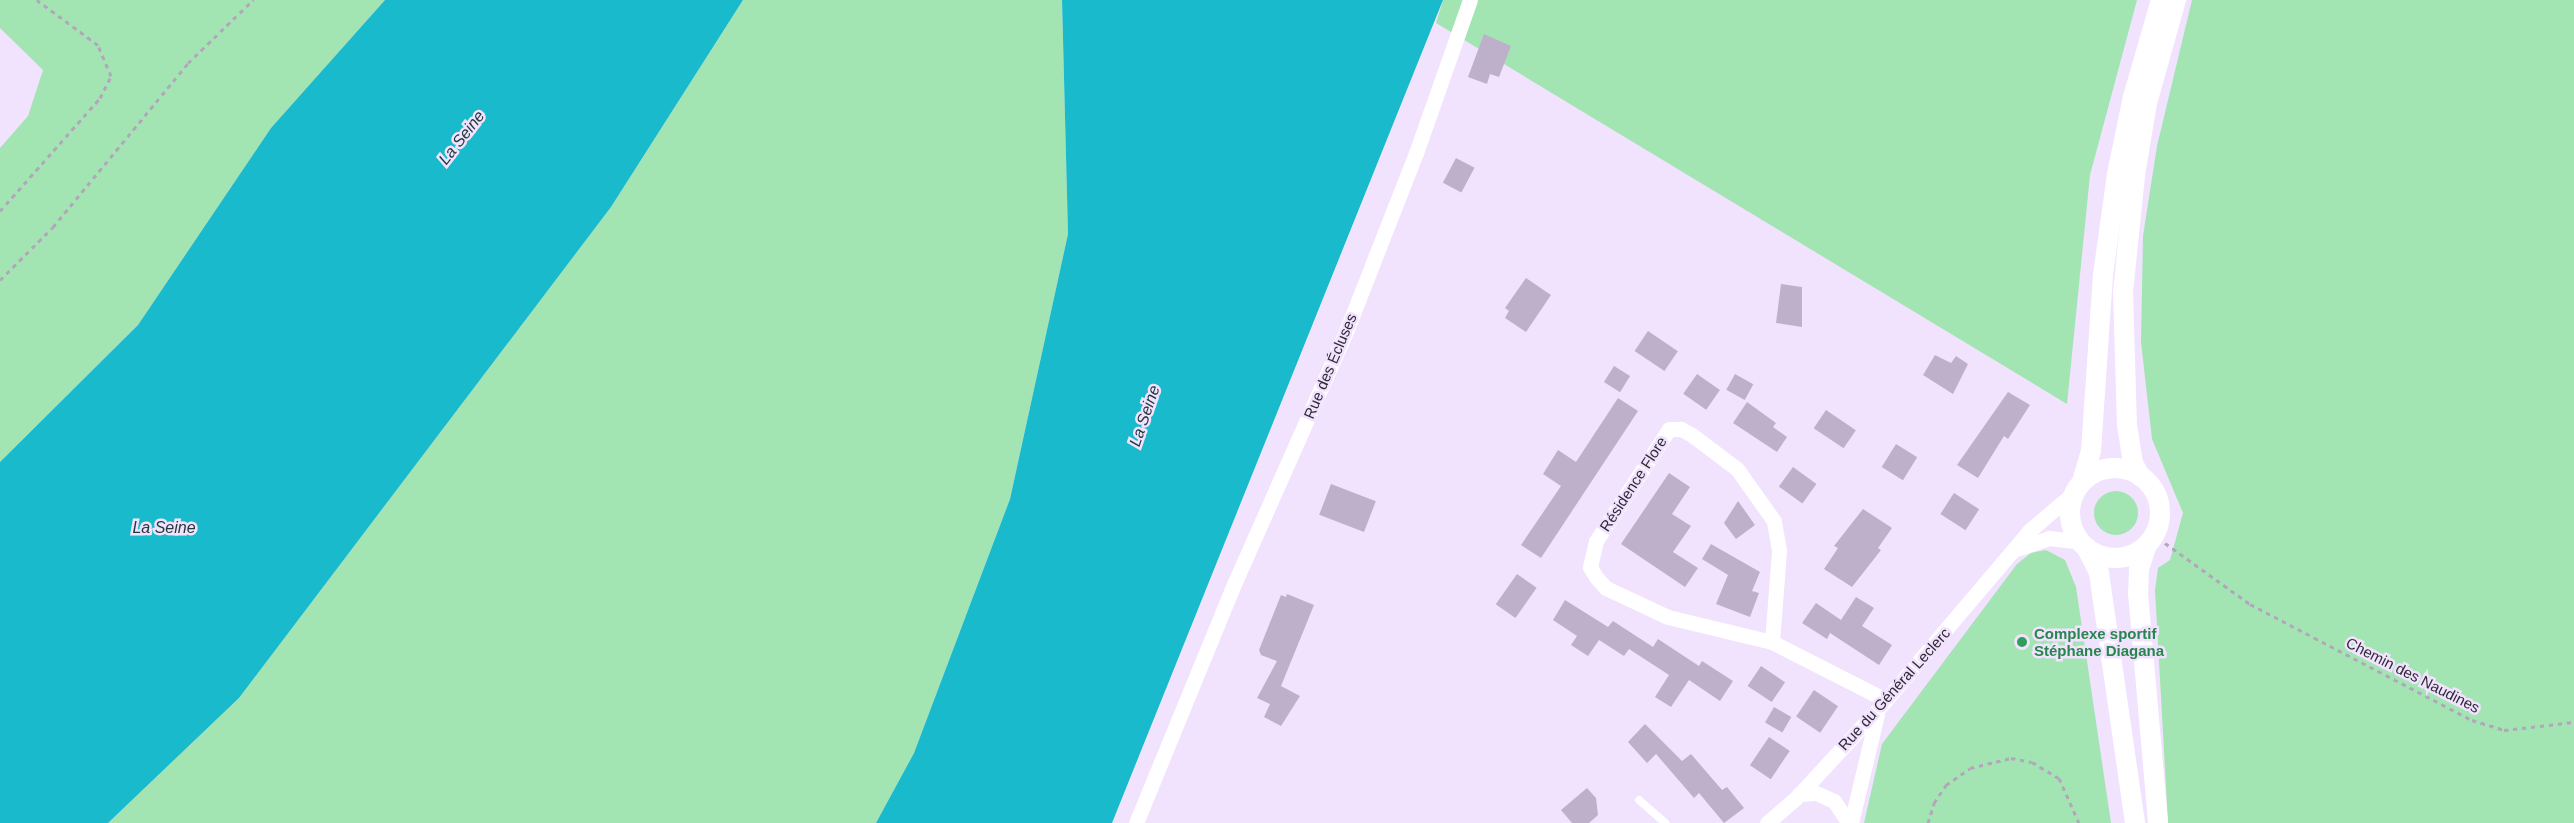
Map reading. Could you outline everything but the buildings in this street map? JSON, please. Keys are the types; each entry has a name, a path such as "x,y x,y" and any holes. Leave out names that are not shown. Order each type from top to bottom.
{"main road":[{"path":"2135,823 2099,573 2071,520 2092,445 2103,275 2117,174 2133,97 2161,0"},
{"path":"2158,823 2138,593 2139,568 2160,517 2158,502 2133,463 2127,426 2123,292 2135,175 2147,103 2176,0"},
{"path":"2080,486 2110,469 2141,477"},
{"path":"2083,544 2101,555 2119,558 2150,540"}],"street":[{"name":"Rue des Écluses","path":"1136,823 1177,728 1231,591 1347,329 1416,153 1470,0"},
{"name":"Résidence Flore","path":"1772,642 1779,550 1774,521 1737,469 1692,435 1681,429 1669,429 1596,541 1590,567 1606,588 1668,617 1772,642 1882,704"},
{"name":"Rue du Général Leclerc","path":"1767,823 1799,794 1882,704 2035,524 2080,486"},
{"path":"2016,549 2049,538 2083,544"},
{"path":"1850,823 1882,704"},
{"path":"1799,794 1816,793 1834,801 1850,823"}],"lane":[{"path":"1639,800 1665,823"}],"path":[{"path":"0,211 100,98 111,76 98,45 37,0"},
{"path":"0,279 53,227 188,63 253,0"},
{"name":"Chemin des Naudines","path":"2150,540 2188,560 2250,604 2483,724 2515,730 2574,722"},
{"path":"1928,823 1934,803 1946,785 1970,768 2011,758 2032,762 2059,778 2079,823"}],"green space":[{"path":"0,0 385,0 271,128 138,325 0,462 0,148 28,116 43,70 0,28"},
{"path":"743,0 1062,0 1068,234 1010,499 914,753 876,823 108,823 239,698 611,207"},
{"path":"1443,0 2137,0 2090,175 2067,404 1436,23"},
{"path":"2192,0 2574,0 2574,823 2168,823 2155,590 2158,568 2170,560 2183,513 2152,439 2141,342 2143,236 2157,146"},
{"path":"2116,491 2131,498 2138,513 2131,528 2116,535 2101,528 2094,513 2101,498"},
{"name":"Complexe sportif Stéphane Diagana","path":"2046,550 2065,560 2076,587 2111,823 1864,823 1882,744 2017,564 2031,553"}],"water":[{"name":"La Seine","path":"385,0 743,0 611,207 239,698 108,823 0,823 0,462 138,325 271,128"},
{"name":"La Seine","path":"1062,0 1443,0 1112,823 876,823 914,753 1010,499 1068,234"}],"place":[{"name":"Complexe sportif Stéphane Diagana","path":"2022,642"}]}
